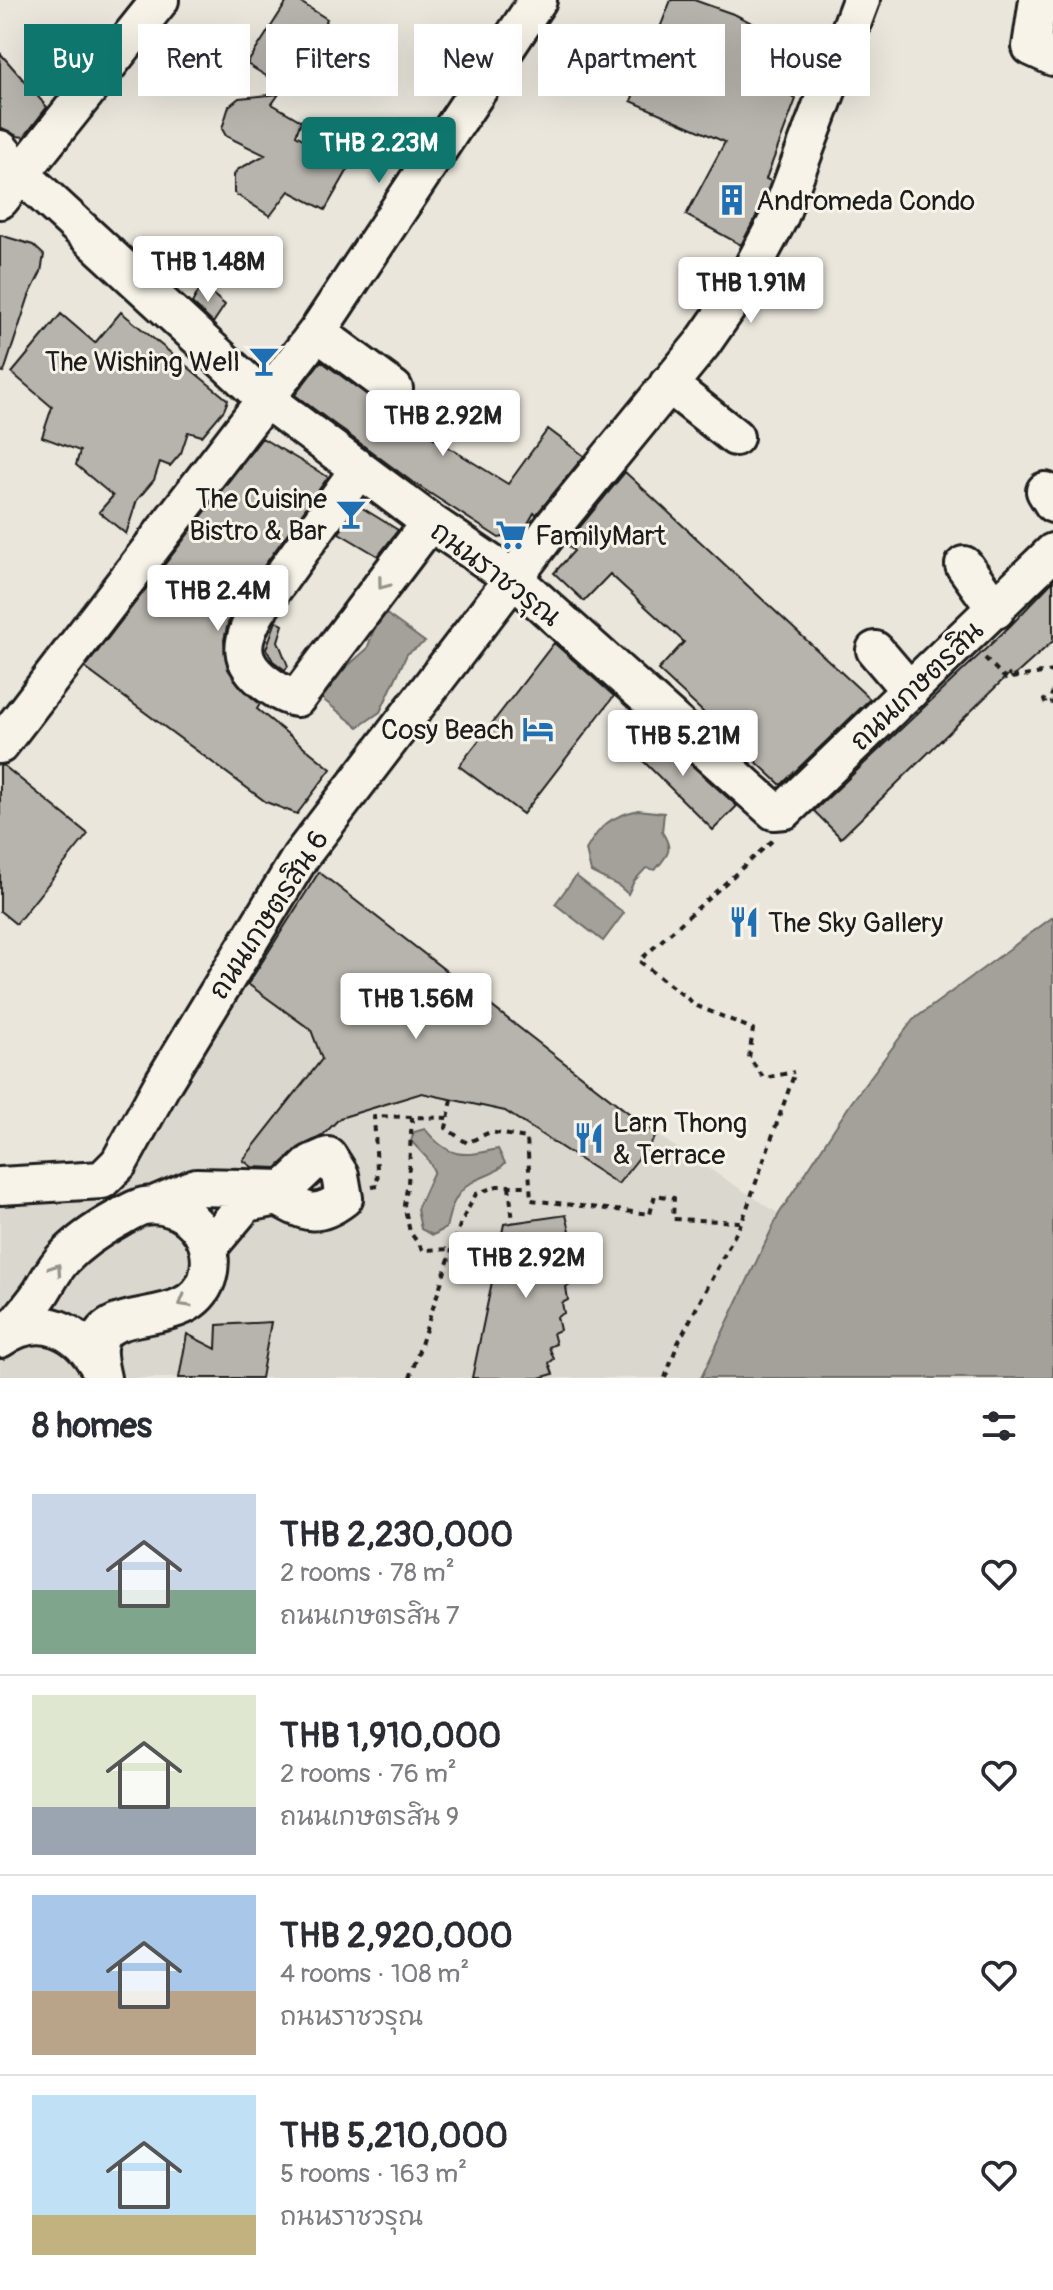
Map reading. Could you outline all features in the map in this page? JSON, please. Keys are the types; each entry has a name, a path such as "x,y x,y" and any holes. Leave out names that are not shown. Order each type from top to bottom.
{"street":[{"path":"7,174 160,0"},
{"path":"0,745 317,332 538,0"},
{"name":"ถนนเกษตรสิน 6","path":"0,1186 102,1180 119,1163 163,1083 301,856 555,524 702,344 743,285 780,216 861,0"},
{"path":"1038,0 1031,47 1053,57"},
{"name":"ถนนราชวรุณ","path":"7,174 265,399 430,522 514,579 774,811"},
{"path":"317,332 394,389"},
{"path":"668,384 735,437"},
{"path":"359,469 246,631 246,660 254,674 280,692 297,698 430,522"},
{"name":"ถนนเกษตรสิน","path":"774,811 785,810 1053,552"},
{"path":"964,565 996,610"},
{"path":"875,650 910,691"},
{"path":"5,1335 39,1296 62,1260 93,1232 140,1207 154,1205 196,1187 285,1189 312,1163 328,1156 340,1175 344,1198 329,1210 305,1213 278,1197 246,1203 209,1247"},
{"path":"101,1373 98,1347 102,1332 112,1323 179,1307 194,1298 206,1281 211,1260 201,1229 188,1217 154,1205"},
{"path":"5,1335 31,1325 53,1327 73,1335 90,1349 101,1373"}],"path":[{"path":"1006,679 1053,671"},
{"path":"1053,691 1051,697 1044,700 1046,705 1053,702"},
{"path":"665,1378 678,1343 743,1220 795,1072 764,1078 749,1058 753,1029 697,1006 639,961 772,842 774,811"},
{"path":"452,1100 446,1128 467,1143 490,1132 527,1138 531,1200 650,1214 655,1195 674,1198 673,1219 743,1220"},
{"path":"378,1186 374,1116 447,1118"},
{"path":"412,1117 404,1205 410,1232 423,1250 452,1249"},
{"path":"410,1378 461,1222 476,1194 497,1186 530,1186"},
{"path":"509,1186 513,1222"}],"shaded area":[{"path":"381,610 425,642 407,654 380,712 358,727 316,694 367,649"},
{"path":"638,810 664,813 662,832 668,848 655,870 646,868 634,881 628,894 591,872 586,850 607,823"},
{"path":"319,872 657,1135 779,1214 701,1378 0,1378 0,1197 117,1191 246,982"},
{"path":"576,876 624,913 603,941 555,904"},
{"path":"1053,917 1053,1378 701,1378 779,1214 851,1103 913,1020"},
{"path":"425,1129 449,1151 466,1154 498,1149 505,1163 460,1192 446,1228 433,1235 421,1229 417,1209 434,1171 411,1141 414,1132"}],"building":[{"path":"288,0 297,0 327,19 324,24 273,24"},
{"path":"671,0 694,0 754,24 741,24 741,96 790,96 796,99 766,179 771,181 741,245 686,215 725,142 631,101 633,96 725,96 725,24 661,24"},
{"path":"266,34 266,76 250,66 250,59"},
{"path":"0,53 24,81 24,96 37,96 47,107 24,137 0,127"},
{"path":"278,96 272,104 301,121 296,135 350,166 325,210 289,191 270,216 234,193 237,170 265,155 226,136 222,129 229,106 239,98"},
{"path":"0,235 33,245 44,255 41,272 29,296 4,372 0,371"},
{"path":"202,285 225,305 213,323 192,303"},
{"path":"121,312 228,400 224,410 202,436 188,432 181,453 170,466 160,462 154,480 137,500 126,534 99,512 113,496 76,465 80,451 42,437 52,407 12,373 61,314 95,343"},
{"path":"321,361 382,406 508,484 548,429 584,456 536,515 534,513 523,532 499,538 411,481 295,395"},
{"path":"262,438 328,477 241,598 228,623 224,640 228,669 243,690 260,704 257,709 331,769 297,814 266,802 85,668"},
{"path":"625,472 870,699 781,785 658,670 684,642 610,574 584,601 554,573 574,551 566,544"},
{"path":"359,506 398,530 378,556 339,533"},
{"path":"1053,581 1053,641 1012,678 1009,674 841,838 814,811 1009,627"},
{"path":"276,621 283,625 278,641 288,666 285,670 273,661 266,649"},
{"name":"Cosy Beach","path":"554,643 614,696 523,814 459,766"},
{"path":"648,726 737,806 713,830 628,746"},
{"path":"3,765 88,834 16,924 0,911 0,766"},
{"path":"319,872 657,1135 618,1184 505,1111 422,1093 340,1118 322,1136 298,1148 277,1168 252,1167 243,1160 322,1059 311,1030 248,984"},
{"path":"566,1215 576,1254 570,1256 573,1270 566,1272 570,1285 566,1287 568,1300 562,1303 564,1313 557,1317 560,1330 553,1333 556,1344 549,1347 554,1359 549,1363 553,1374 539,1378 472,1378 504,1224"},
{"path":"271,1322 261,1378 179,1378 187,1334 216,1349 217,1325"}],"place":[{"name":"Andromeda Condo","path":"732,200"},
{"name":"The Wishing Well","path":"264,361"},
{"name":"The Cuisine Bistro & Bar","path":"351,514"},
{"name":"FamilyMart","path":"511,535"},
{"name":"Cosy Beach","path":"538,729"},
{"name":"The Sky Gallery","path":"744,922"},
{"name":"Larn Thong & Terrace","path":"589,1138"}]}
